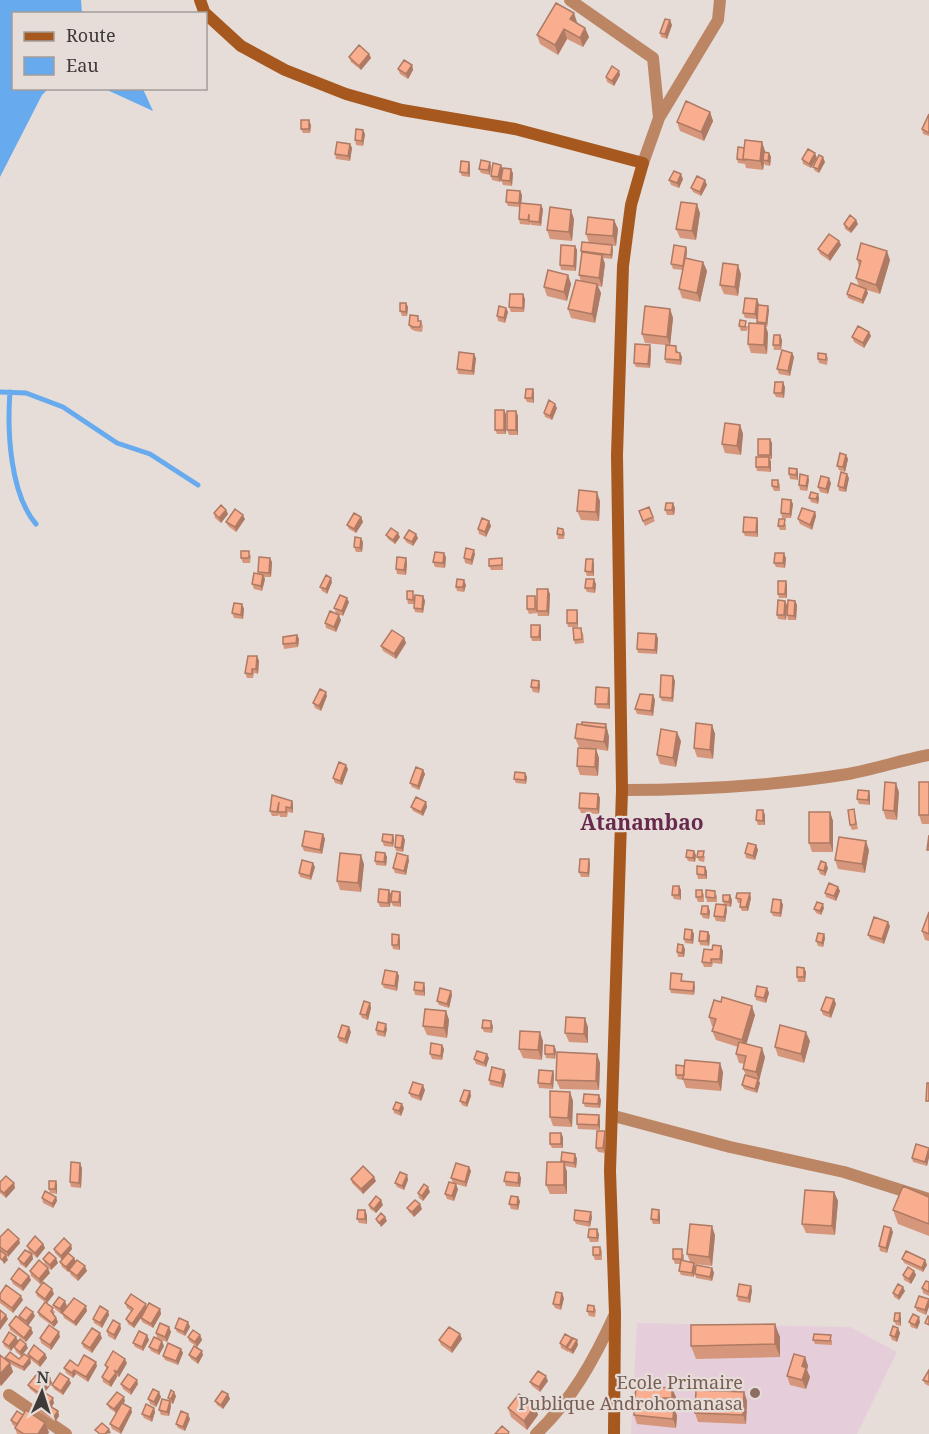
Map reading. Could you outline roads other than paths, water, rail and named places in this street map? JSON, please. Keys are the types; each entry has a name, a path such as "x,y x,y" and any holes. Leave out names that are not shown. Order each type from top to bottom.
{"street":[{"path":"570,0 653,58 659,118"},
{"path":"614,1434 615,1314 610,1171 614,1116 622,790 617,455 622,278 631,205 643,163 659,118 718,20 720,0"},
{"path":"207,16 241,46 285,70 346,94 402,110 515,129 643,163"},
{"path":"622,790 708,790 763,784 849,773 929,755"},
{"path":"614,1116 730,1147 844,1172 929,1199"},
{"path":"536,1434 552,1418 593,1362 615,1314"},
{"path":"9,1395 66,1434"}],"water":[{"path":"0,0 81,0 82,12 12,12 12,90 47,90 42,95 0,177"},
{"path":"107,90 143,90 153,111"}],"waterway":[{"path":"0,392 26,393 63,407 117,443 150,454 198,485"},
{"path":"10,392 9,425 12,461 21,496 36,524"}],"place":[{"name":"Ecole Primaire Publique Androhomanasa","path":"755,1393"}],"district":[{"name":"Atanambao","path":"642,823"}]}
